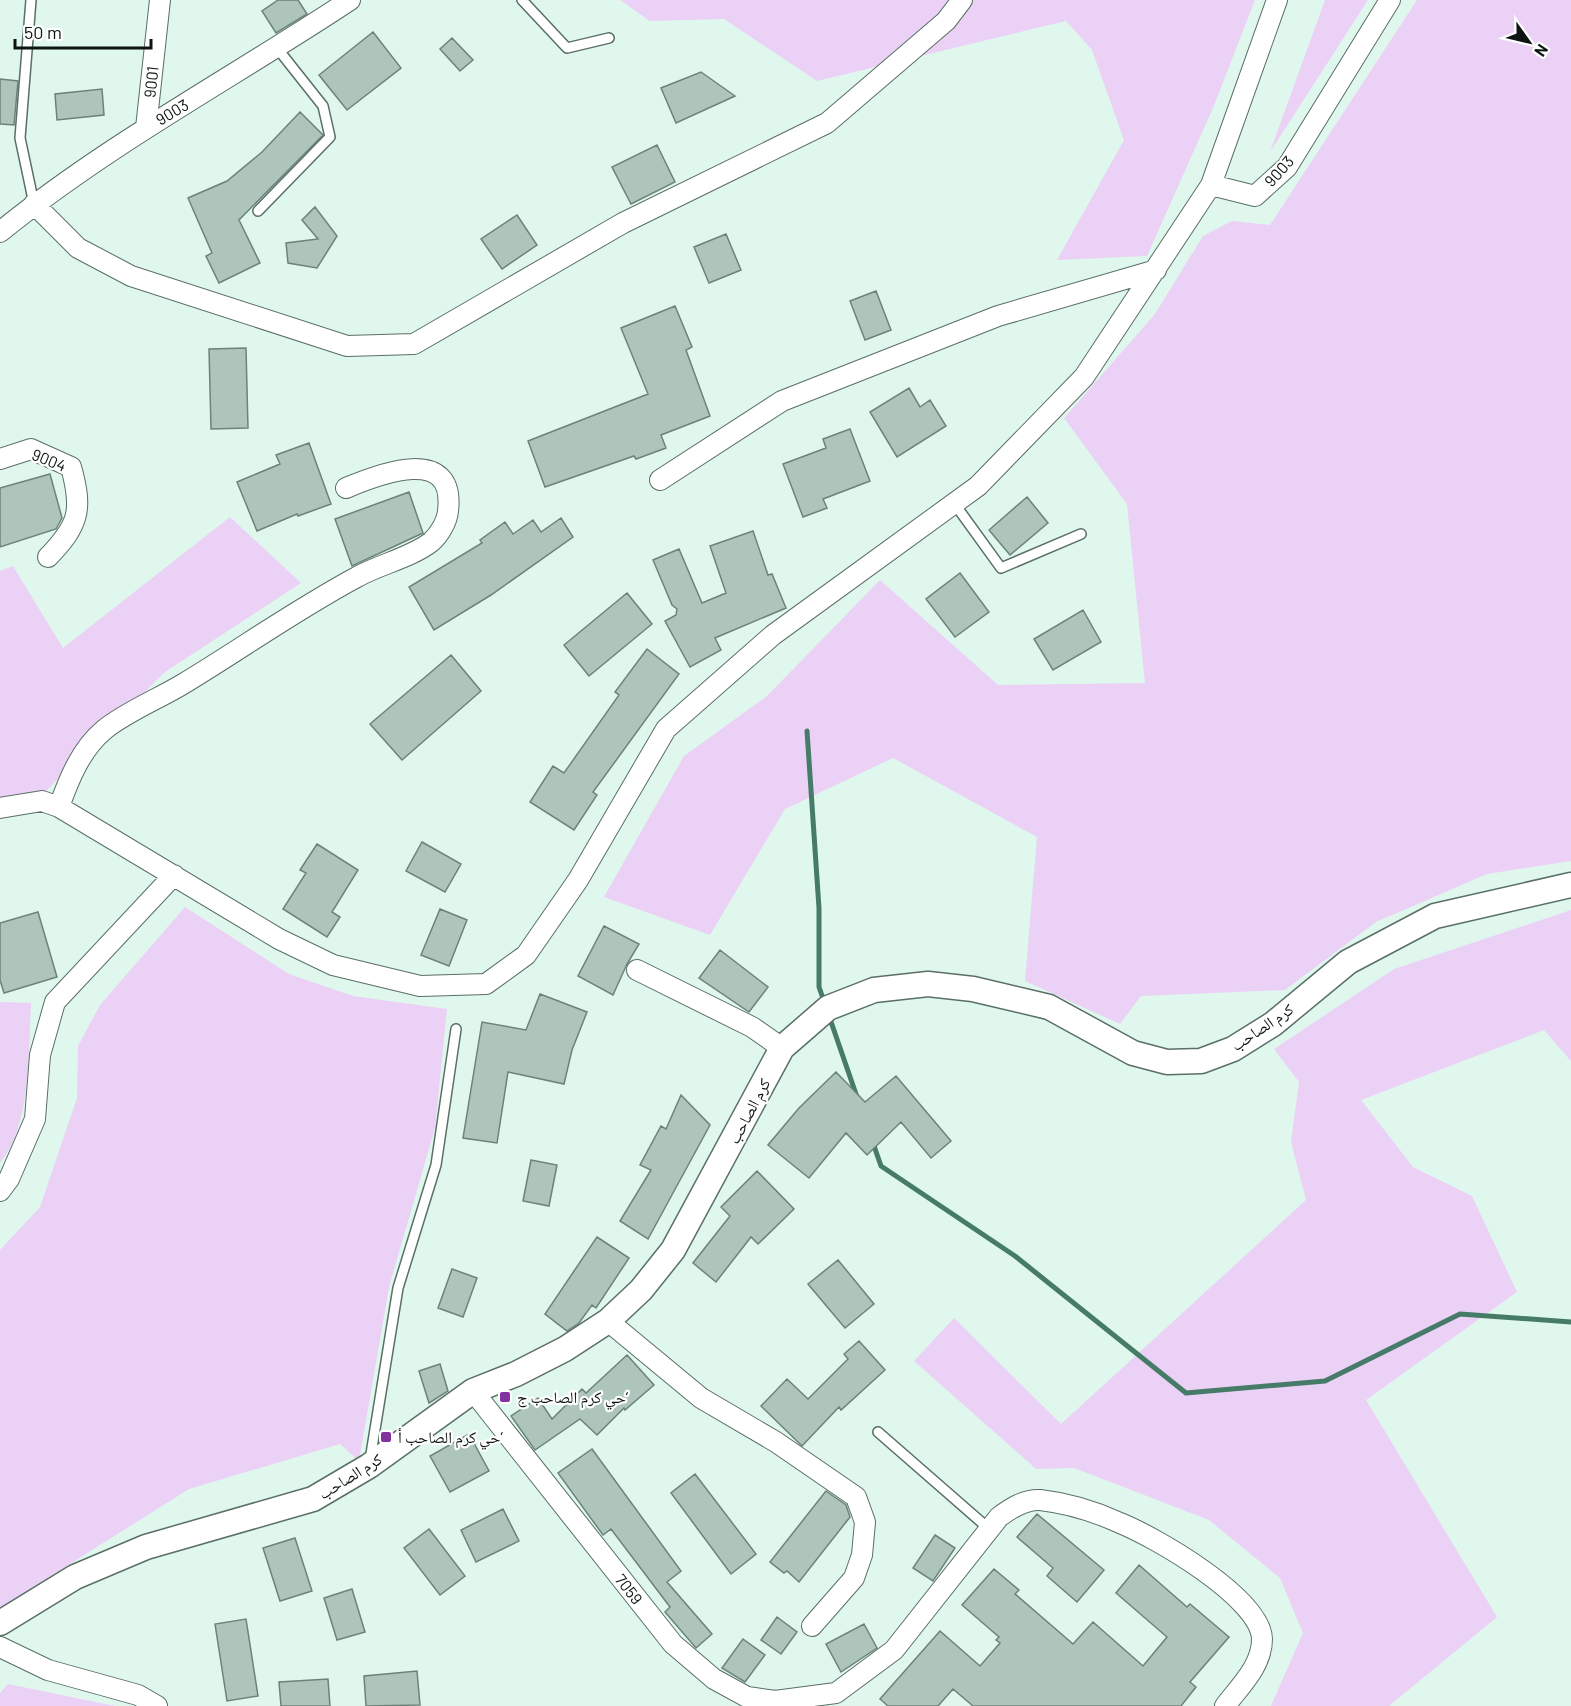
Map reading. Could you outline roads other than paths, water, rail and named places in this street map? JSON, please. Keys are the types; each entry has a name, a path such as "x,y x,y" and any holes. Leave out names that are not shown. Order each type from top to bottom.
{"street":[{"name":"9001","path":"146,128 160,0"},
{"name":"9003","path":"0,232 34,204 146,128 351,0"},
{"path":"34,204 78,248 131,276 347,346 414,344 623,223 827,123 946,21 962,0"},
{"path":"0,808 42,801 59,807 279,939 333,965 420,986 486,984 526,955 578,880 666,729 773,635 978,486 1084,377 1211,185 1276,0"},
{"name":"9003","path":"1211,185 1255,196 1287,167 1389,0"},
{"path":"660,480 782,401 998,315 1156,270"},
{"name":"9004","path":"0,459 31,449 71,467 80,498 69,535 48,557"},
{"path":"59,807 74,768 104,730 174,690 357,577 430,543 442,529 448,512 444,485 438,474 429,468 420,467 368,479 346,489"},
{"path":"0,1191 9,1179 35,1119 40,1055 55,1002 174,875"},
{"name":"كرم الصاحب","path":"0,1623 75,1577 146,1547 313,1499 369,1466 472,1391 516,1374 565,1349 608,1321 641,1290 673,1250 782,1048 828,1008 874,990 928,984 973,989 1049,1007 1133,1053 1167,1062 1201,1060 1233,1049 1273,1024 1348,962 1435,916 1571,885"},
{"path":"637,970 752,1027 782,1048"},
{"path":"608,1321 701,1398 776,1442 856,1497 864,1522 860,1563 854,1578 812,1626"},
{"name":"7059","path":"472,1391 673,1644 706,1672 747,1697 775,1701 834,1700"},
{"path":"834,1700 894,1650 953,1578 988,1528 1015,1505 1038,1500 1081,1509 1121,1523 1215,1578 1237,1598 1252,1617 1262,1636 1260,1655 1225,1706"},
{"path":"0,1647 48,1670 138,1695 157,1706"}],"lane":[{"path":"32,0 20,138 34,204"},
{"path":"522,0 567,48 609,38"},
{"path":"258,211 330,137 323,106 277,48"},
{"path":"954,503 1002,568 1081,534"},
{"path":"369,1466 398,1288 436,1165 456,1029"},
{"path":"878,1432 988,1528"}],"waterway":[{"path":"807,731 819,908 819,987 825,1004"},
{"path":"829,1016 857,1097"},
{"path":"873,1143 881,1166 1015,1256 1186,1393 1325,1381 1460,1314 1571,1322"}],"place":[{"name":"حي كرم الصاحب ج‘","path":"505,1397"},
{"name":"حي كرم الصاحب أ‘","path":"386,1437"}]}
